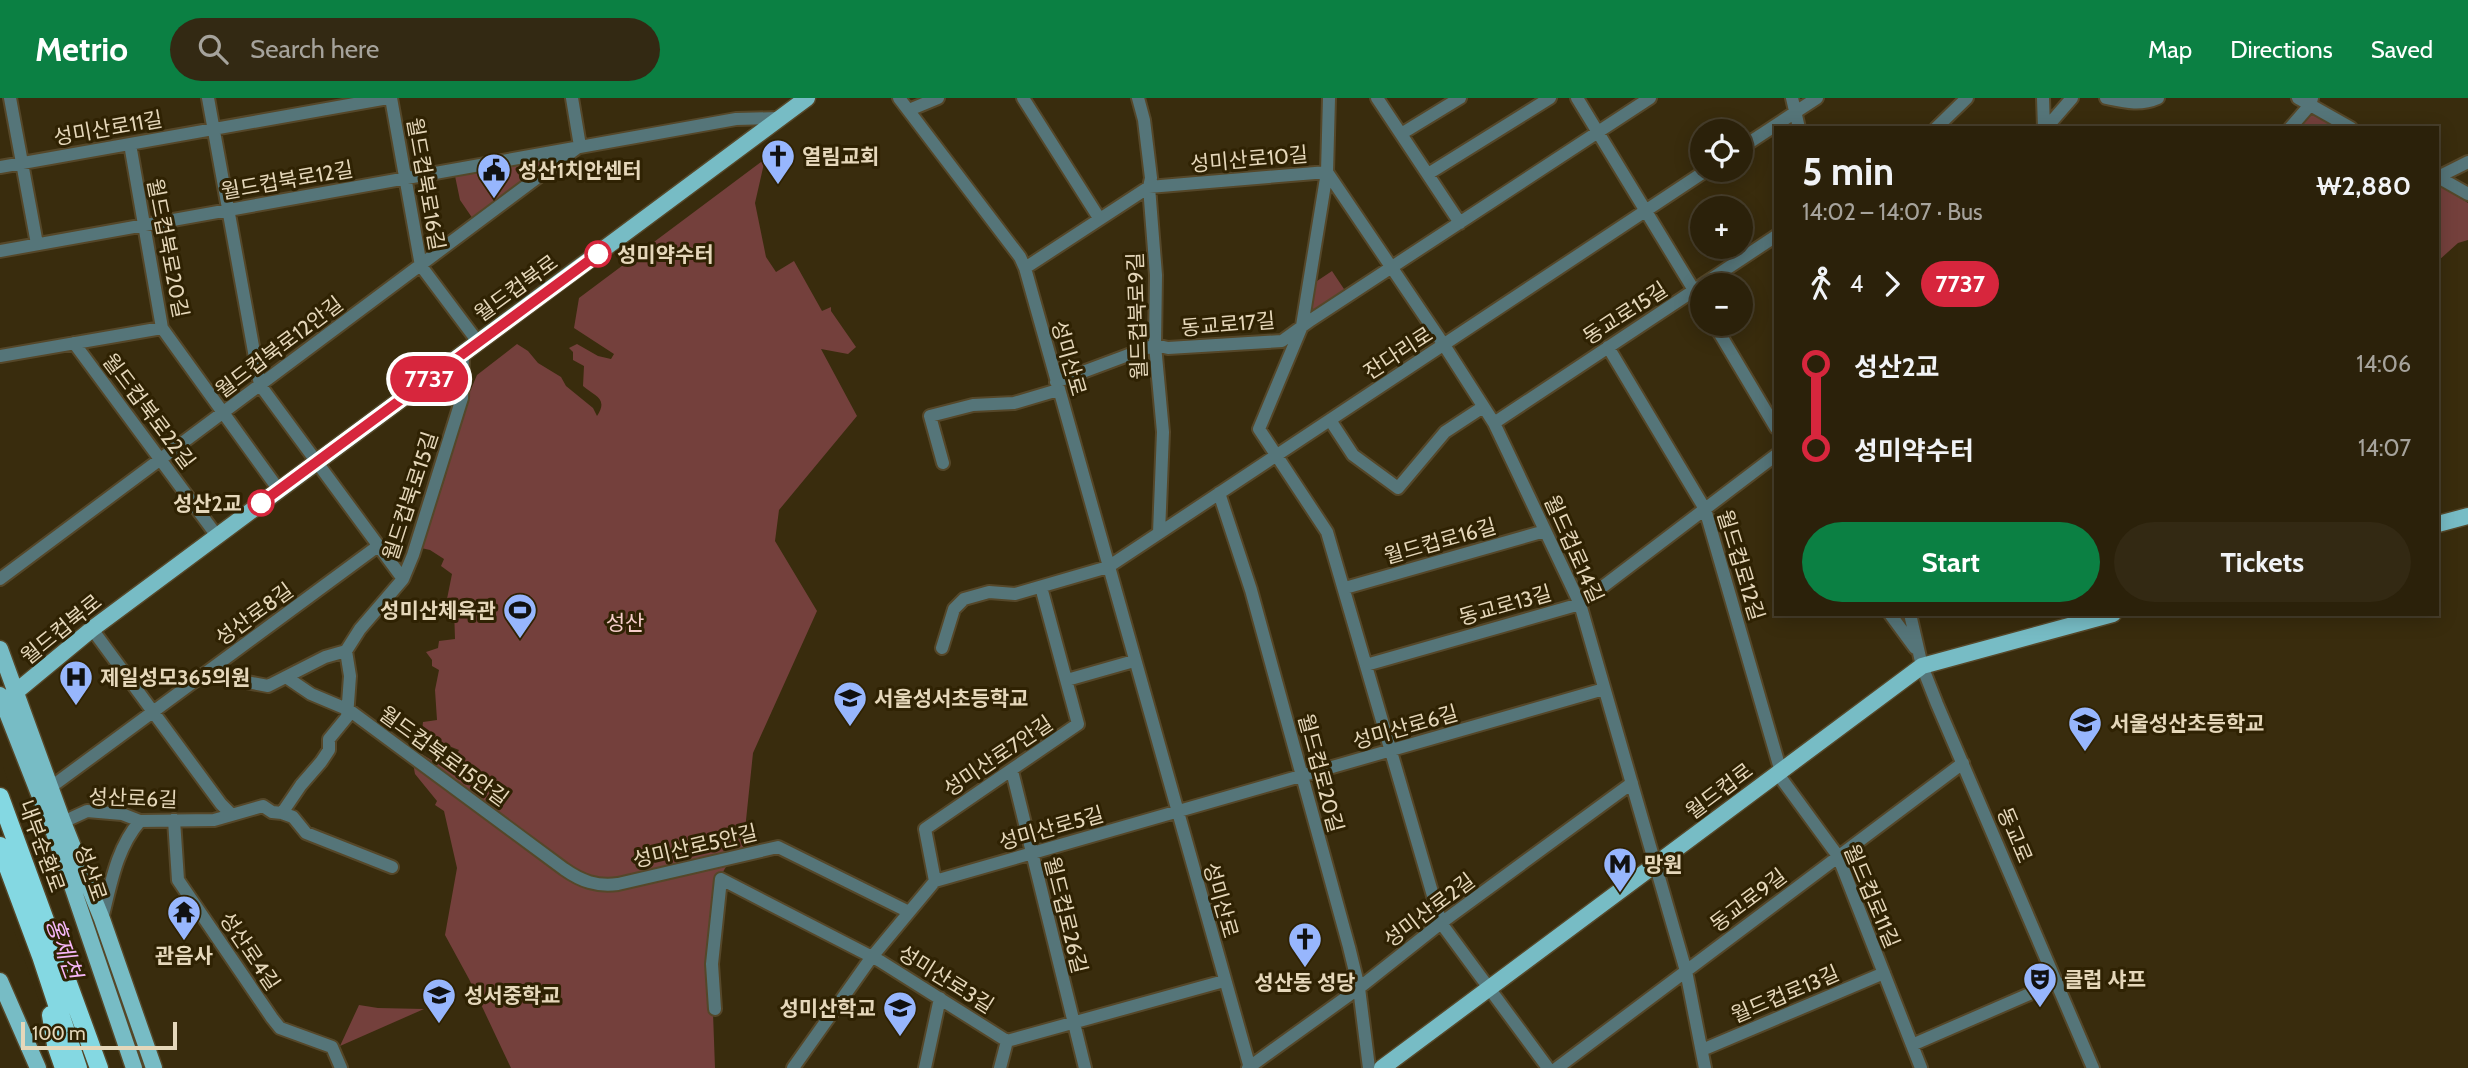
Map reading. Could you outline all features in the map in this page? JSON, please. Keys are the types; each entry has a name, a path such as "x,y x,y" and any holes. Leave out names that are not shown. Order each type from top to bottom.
{"highway":[{"name":"내부순환로","path":"0,797 99,1068"},
{"name":"내부순환로","path":"0,846 41,956 78,1068"},
{"path":"41,956 56,1045 64,1068"}],"main road":[{"name":"월드컵북로","path":"1,700 17,691 92,629 807,98"},
{"path":"2439,524 2468,516"},
{"name":"월드컵로","path":"1382,1068 1779,773 1920,659 2104,616"},
{"path":"0,649 63,822 102,919 154,1068"},
{"name":"성산로","path":"1,700 52,827 134,1068"},
{"path":"0,981 38,1068"}],"street":[{"path":"10,98 37,244"},
{"path":"208,98 260,385 403,579"},
{"name":"성미산로11길","path":"0,167 389,98"},
{"name":"월드컵북로16길","path":"389,98 421,266 478,342"},
{"path":"572,98 580,146"},
{"name":"성미산로","path":"899,98 1020,257 1025,268 1249,1068"},
{"path":"909,110 938,98"},
{"path":"1023,98 1099,218"},
{"name":"월드컵북로9길","path":"1138,98 1144,120 1151,178 1149,187 1156,275 1156,345 1163,432 1159,533"},
{"path":"1329,98 1327,172 1302,326 1259,429 1327,532 1441,923 1548,1068"},
{"path":"1377,98 1460,223"},
{"path":"1401,134 1460,98"},
{"path":"1428,174 1550,98"},
{"path":"1577,98 1690,284"},
{"name":"동교로17길","path":"943,463 930,416 973,405 1014,403 1156,345 1168,348 1282,341 1650,98"},
{"path":"1792,98 1798,126"},
{"path":"1753,140 1817,98"},
{"path":"1938,126 1967,98"},
{"path":"2043,98 2045,126"},
{"path":"2047,126 2072,98"},
{"path":"2106,98 2140,103 2158,98"},
{"path":"2291,126 2306,100 2348,126"},
{"name":"월드컵북로12길","path":"0,251 736,119 780,118"},
{"name":"월드컵북로20길","path":"130,144 162,328 279,490"},
{"name":"월드컵북로12안길","path":"0,579 580,146"},
{"path":"2439,176 2468,162"},
{"name":"성미산로10길","path":"1025,268 1149,187 1327,172 1444,345"},
{"path":"2439,178 2468,194"},
{"name":"잔다리로","path":"942,649 954,609 964,599 989,592 1015,594 1108,567 1690,181"},
{"name":"동교로15길","path":"1720,273 1774,237"},
{"name":"동교로15길","path":"1494,423 1690,293"},
{"path":"0,356 162,328"},
{"path":"1721,336 1774,425"},
{"name":"월드컵북로22길","path":"74,343 217,536"},
{"name":"월드컵로14길","path":"1444,345 1494,423 1580,604 1655,866"},
{"name":"월드컵로12길","path":"1608,347 1705,509 1779,773"},
{"name":"월드컵북로15길","path":"346,651 360,629 403,579 413,555 462,398 463,353"},
{"path":"1330,420 1353,455 1398,488 1446,432 1483,407"},
{"name":"동교로13길","path":"1366,665 1580,604 1774,457"},
{"name":"월드컵로20길","path":"1219,493 1254,601 1359,988 1369,1068"},
{"name":"월드컵로16길","path":"1345,588 1545,530"},
{"name":"성산로8길","path":"51,787 378,546"},
{"name":"성미산로7안길","path":"935,881 925,829 1078,724 1041,587"},
{"path":"1891,616 1920,659"},
{"name":"동교로","path":"1910,616 1920,659 2093,1068"},
{"path":"92,629 231,814"},
{"path":"208,672 215,677 268,686 325,657 346,651"},
{"name":"월드컵북로15안길","path":"346,651 350,676 349,710 564,869"},
{"path":"1067,680 1135,661"},
{"path":"286,677 312,694 349,710 329,740 328,750 321,762 300,785 282,813 293,817 306,833 392,867"},
{"name":"성미산로6길","path":"1177,813 1604,689"},
{"name":"동교로9길","path":"1557,1068 1963,763"},
{"name":"월드컵로26길","path":"1012,771 1085,1068"},
{"name":"월드컵로11길","path":"1779,773 1839,856 1922,1068"},
{"name":"성미산로2길","path":"1249,1068 1632,783"},
{"name":"성산로6길","path":"63,822 87,811 122,814 140,821 214,820 263,806 272,812 282,813"},
{"name":"성미산로5길","path":"935,881 1177,813"},
{"name":"성산로4길","path":"174,820 178,880 280,1028 332,1047 341,1068"},
{"path":"102,919 121,850 127,836 140,821"},
{"name":"성미산로5안길","path":"564,869 584,881 605,886 778,847 909,912"},
{"path":"1655,866 1686,971 1705,1068"},
{"name":"성미산로3길","path":"715,1009 712,964 721,879 880,961 1007,1041 1224,981"},
{"path":"793,1068 871,958 935,881"},
{"name":"월드컵로13길","path":"1702,1050 1884,973"},
{"path":"1912,1045 2057,982"},
{"path":"925,1068 940,998"},
{"path":"1000,1068 1007,1041"}],"green space":[{"path":"2315,113 2338,126 2297,126 2307,114"},
{"name":"성산","path":"765,159 755,203 766,257 776,272 794,261 822,311 831,307 831,311 856,347 848,354 821,349 857,416 779,510 775,541 817,611 753,753 743,849 729,862 721,875 713,1013 715,1068 511,1068 445,935 457,868 444,811 435,805 437,801 415,774 410,747 433,761 435,751 445,753 454,760 459,750 431,739 422,731 423,722 437,720 435,690 439,670 432,666 432,660 426,652 438,648 439,641 455,639 454,608 446,604 452,574 441,566 444,559 421,548 445,478 466,401 477,375 517,344 528,351 538,363 561,377 566,386 593,408 597,416 601,401 583,386 584,366 573,360 573,352 569,348 577,344 598,356 611,359 614,354 574,328 579,298"},
{"path":"539,160 542,167 473,219 460,200 455,176"},
{"path":"2439,184 2468,203 2468,240 2458,243 2439,260"},
{"path":"1332,271 1346,292 1317,311 1310,307 1314,283"},
{"path":"359,1005 378,1008 424,1009 340,1046"}],"pier":[{"path":"0,765 3,767 108,1068 63,1068 11,922 17,919 0,874"}],"bus line":[{"name":"7737","path":"261,503 598,254"}],"place":[{"name":"열림교회","path":"778,186"},
{"name":"성산1치안센터","path":"494,200"},
{"name":"성미약수터","path":"598,254"},
{"name":"성산2교","path":"261,503"},
{"name":"성미산체육관","path":"520,640"},
{"name":"제일성모365의원","path":"76,707"},
{"name":"서울성서초등학교","path":"850,728"},
{"name":"서울성산초등학교","path":"2085,753"},
{"name":"망원","path":"1620,894"},
{"name":"관음사","path":"184,942"},
{"name":"성산동 성당","path":"1305,969"},
{"name":"클럽 샤프","path":"2040,1009"},
{"name":"성서중학교","path":"439,1025"},
{"name":"성미산학교","path":"900,1038"}],"water label":[{"name":"홍제천","path":"64,948"}]}
